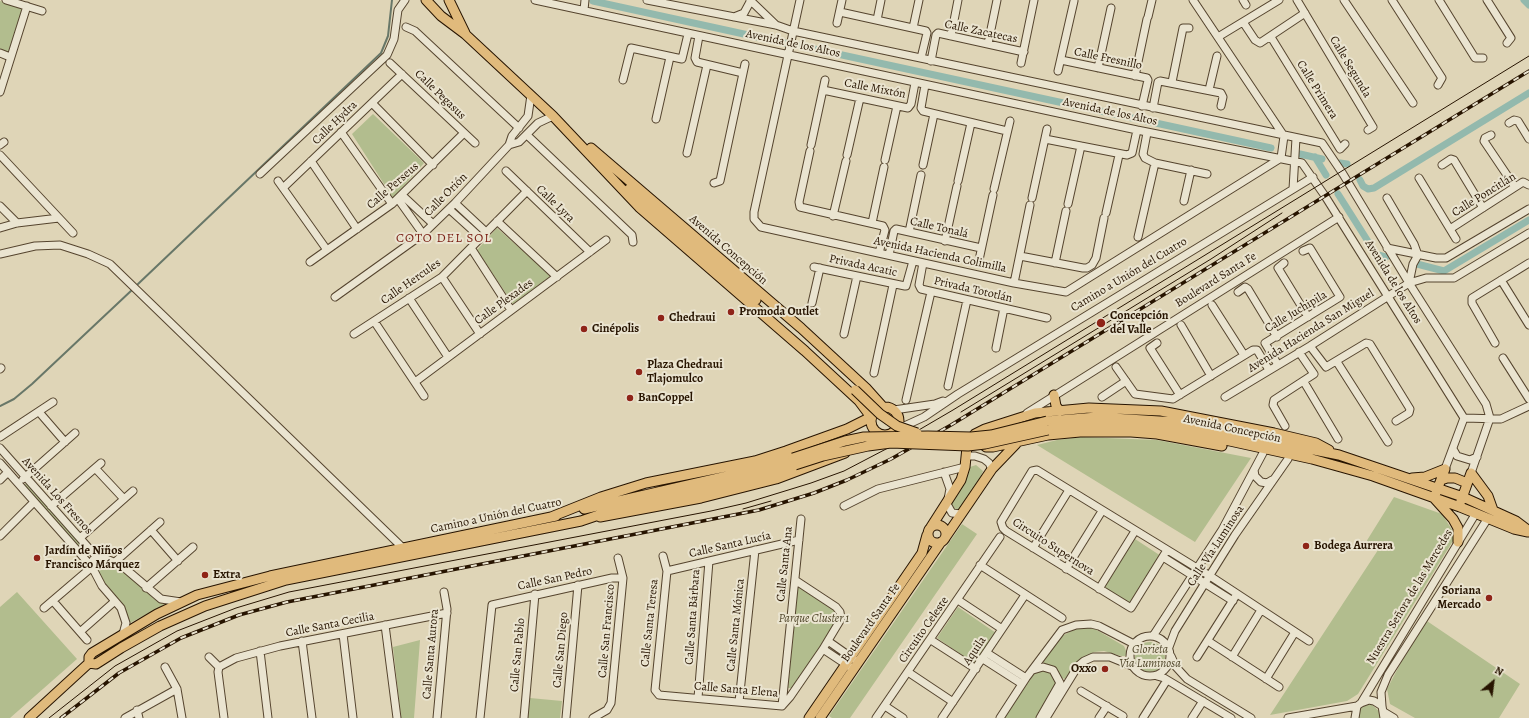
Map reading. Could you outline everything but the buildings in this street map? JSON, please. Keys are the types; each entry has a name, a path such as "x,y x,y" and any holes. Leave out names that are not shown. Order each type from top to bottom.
{"main road":[{"name":"Avenida Concepción","path":"426,0 441,16 465,34 553,116 639,207 805,350 859,401 871,417"},
{"name":"Avenida Concepción","path":"449,0 465,34"},
{"name":"Avenida Concepción","path":"553,116 801,328 866,388 883,407"},
{"name":"Avenida Concepción","path":"582,146 792,332 880,414 897,426 928,436 971,438 1098,417 1175,422 1339,455 1408,478 1439,484 1463,497 1516,521 1529,532"},
{"path":"1054,395 1056,406 1060,411"},
{"path":"581,520 701,498 776,479 832,459 886,436 897,429 899,417 894,410 883,407 875,410 870,422 873,430 886,436"},
{"path":"1336,467 1309,464 1263,453 1158,434 1131,432 1080,432 1048,435 1016,444 993,447 986,447 979,440 978,435 981,431 1035,413 1089,408 1161,411 1274,433 1316,444 1339,455"},
{"path":"551,517 601,497 646,483 755,461 847,430 871,417"},
{"name":"Avenida Concepción","path":"919,444 985,444 1048,425 1108,425 1168,428 1270,450 1373,476 1460,506 1514,529 1529,532"},
{"name":"Boulevard Santa Fe","path":"809,718 847,660 922,553 929,531 961,480 970,440 981,431"},
{"name":"Camino a Unión del Cuatro","path":"89,663 96,664 160,626 205,606 248,590 286,580 581,520 637,502 734,483 845,441 864,437 928,436"},
{"name":"Camino a Unión del Cuatro","path":"29,718 89,663 89,657 92,653 181,602 212,591 270,576 551,517 852,448 891,443 919,444"},
{"name":"Boulevard Santa Fe","path":"820,718 992,469 1016,444"},
{"path":"1408,478 1425,477 1445,469"},
{"path":"1445,469 1434,498 1453,519 1458,528 1458,542"},
{"path":"1460,506 1471,473"},
{"path":"1471,473 1488,496 1493,510"},
{"path":"1439,484 1447,478 1455,478 1468,483"},
{"name":"Nuestra Señora de las Mercedes","path":"1476,513 1481,504"},
{"name":"Nuestra Señora de las Mercedes","path":"1488,518 1493,510"},
{"path":"937,525 942,527 946,532 943,540 932,543 929,531 937,525"}],"street":[{"path":"6,0 42,11"},
{"path":"260,174 387,55 394,39 398,10 405,0"},
{"name":"Avenida de los Altos","path":"535,0 1137,130 1281,158 1304,165 1464,418"},
{"path":"584,10 585,0"},
{"name":"Avenida de los Altos","path":"647,0 733,18 776,25 793,31 1284,136 1318,141 1325,145 1408,283 1486,404 1490,418"},
{"path":"733,18 744,13 751,0 776,25"},
{"name":"Avenida Hacienda Colimilla","path":"800,0 754,219 761,227 1062,292 1070,291 1281,158"},
{"path":"837,23 842,0"},
{"path":"877,20 881,0"},
{"path":"913,28 920,0"},
{"path":"951,36 958,0"},
{"path":"988,44 997,0"},
{"path":"1021,63 1034,0"},
{"path":"1135,76 1152,0"},
{"path":"1193,0 1284,136 1281,158"},
{"path":"1218,37 1279,0"},
{"path":"1243,22 1257,42 1260,43 1305,13 1297,0"},
{"path":"1344,0 1413,102"},
{"path":"1392,0 1442,78 1438,85"},
{"path":"1439,0 1475,58 1483,58"},
{"path":"1487,0 1511,38 1507,43"},
{"path":"1058,71 1074,1"},
{"path":"1098,68 1112,5"},
{"path":"0,92 27,6"},
{"path":"840,12 927,32 921,58"},
{"name":"Calle Segunda","path":"1305,13 1373,127 1368,130"},
{"path":"406,27 415,31 519,128"},
{"path":"1172,82 1183,28 1189,28"},
{"path":"623,80 631,48 682,59 688,34"},
{"name":"Calle Zacatecas","path":"931,61 937,34 1024,52"},
{"path":"699,36 695,60 698,63 743,73"},
{"name":"Calle Primera","path":"1271,37 1340,149 1345,144"},
{"path":"0,53 10,57"},
{"path":"1209,90 1217,56"},
{"path":"656,119 670,57"},
{"name":"Calle Fresnillo","path":"1061,60 1148,79 1142,106"},
{"name":"Calle Pegasus","path":"390,63 475,143"},
{"path":"714,183 720,182 745,64"},
{"path":"687,153 707,65"},
{"name":"Calle Hydra","path":"283,188 402,74"},
{"path":"825,80 799,202 800,207 833,216 872,223 885,228 879,253"},
{"path":"1153,108 1158,81 1172,82 1209,90 1223,95 1221,106"},
{"name":"Calle Mixtón","path":"823,90 897,106 909,107 916,83"},
{"path":"925,85 922,109 934,114 1007,130"},
{"name":"Calle Orión","path":"335,297 423,234 455,204 509,145 512,136 528,116 531,95"},
{"path":"833,216 860,98"},
{"path":"372,103 433,165"},
{"path":"872,223 897,106"},
{"path":"923,165 934,114"},
{"name":"Calle Orión","path":"509,145 519,142 538,123 553,116"},
{"path":"1509,122 1514,120 1518,121 1529,140"},
{"path":"979,260 1010,121"},
{"path":"945,241 971,123"},
{"path":"1014,282 1047,129"},
{"path":"1045,139 1119,155 1131,154 1137,130"},
{"path":"341,132 392,204"},
{"path":"1147,132 1143,155 1147,159 1156,163 1208,174"},
{"name":"Calle Perseus","path":"310,262 392,204 464,133"},
{"path":"526,135 632,235 633,242"},
{"path":"1491,135 1484,140 1515,187"},
{"path":"1294,188 1296,138"},
{"path":"1056,263 1081,146"},
{"path":"0,155 73,233"},
{"path":"1020,256 1085,268 1091,266 1094,262 1119,155"},
{"path":"1442,165 1454,160 1483,208"},
{"path":"311,161 357,229"},
{"path":"1138,237 1156,163"},
{"path":"1184,202 1191,170"},
{"name":"Calle Lyra","path":"506,171 590,252"},
{"path":"909,232 921,175"},
{"name":"Camino a Unión del Cuatro","path":"897,429 924,417 958,394 1313,177"},
{"path":"1419,178 1456,239"},
{"path":"278,181 327,250"},
{"name":"Calle Poncitlán","path":"1450,229 1515,187 1525,182 1529,185"},
{"name":"Calle Hercules","path":"354,334 442,277 527,191"},
{"path":"400,197 433,224"},
{"path":"400,197 423,234"},
{"path":"1387,198 1414,244 1418,255 1413,264 1408,283"},
{"path":"455,204 486,232"},
{"path":"0,206 17,223"},
{"path":"1387,248 1440,258 1450,256 1529,209"},
{"path":"449,210 481,238"},
{"name":"Boulevard Santa Fe","path":"1022,417 1054,395 1338,217"},
{"path":"0,228 17,223 59,218"},
{"path":"497,221 557,277"},
{"name":"Calle Tonalá","path":"889,255 895,230 981,248"},
{"name":"Avenida Hacienda San Miguel","path":"1225,397 1310,346 1408,283 1426,278 1454,278 1529,233"},
{"name":"Calle Plexades","path":"415,382 606,240"},
{"path":"0,254 35,246 60,245 88,254 110,264 404,549"},
{"path":"471,248 511,310"},
{"name":"Calle Juchipila","path":"1278,365 1264,345 1340,297 1310,248 1303,251"},
{"name":"Privada Acatic","path":"812,303 817,268 906,286 913,260"},
{"name":"Privada Tototlán","path":"923,263 919,286 922,289 1047,318"},
{"path":"1496,343 1471,300 1473,296 1529,263"},
{"path":"1284,264 1278,268 1308,317"},
{"path":"844,334 857,276"},
{"path":"442,277 480,334"},
{"path":"1501,280 1529,325"},
{"path":"874,373 893,284"},
{"path":"1238,292 1245,288 1248,289 1277,337"},
{"path":"906,400 931,292"},
{"path":"410,298 448,357"},
{"path":"948,386 953,378 967,300"},
{"path":"1212,305 1244,355"},
{"path":"996,348 1004,308"},
{"path":"374,321 424,396"},
{"path":"1181,325 1212,376"},
{"path":"1157,343 1150,348 1180,395"},
{"path":"1310,346 1324,367 1337,362 1367,343 1370,344 1410,409 1409,413 1396,421"},
{"path":"1116,367 1137,395 1173,399 1253,350 1257,350 1269,370"},
{"path":"1284,426 1273,402 1314,375 1299,352"},
{"path":"1503,358 1529,398"},
{"path":"1337,362 1388,442"},
{"path":"1102,397 1126,381"},
{"path":"1304,382 1338,440"},
{"name":"Camino a Unión del Cuatro","path":"894,410 935,404 958,394"},
{"name":"Boulevard Santa Fe","path":"1016,444 1030,428 1035,413 1045,401"},
{"path":"0,437 53,402"},
{"path":"1445,469 1464,418 1505,419 1529,406"},
{"path":"39,412 65,442"},
{"path":"1471,473 1490,418"},
{"path":"18,483 75,433"},
{"name":"Avenida Los Fresnos","path":"0,448 80,538 99,557 115,562 127,570 161,600 181,602"},
{"path":"1453,449 1457,456 1470,460 1476,457"},
{"name":"Calle Vía Luminosa","path":"1153,636 1224,526 1263,453"},
{"path":"966,456 975,456 984,459 989,463 992,469"},
{"name":"Calle Vía Luminosa","path":"1168,647 1175,631 1235,535 1288,459"},
{"name":"Avenida Los Fresnos","path":"0,463 92,567 102,586 121,608 126,623 124,634"},
{"path":"51,506 98,465 124,499"},
{"path":"844,506 878,489 965,467"},
{"name":"Circuito Supernova","path":"1167,550 1131,608 1099,590 1033,548 1003,528 1001,522 1002,518 1034,469 1210,576 1309,641"},
{"path":"1254,470 1255,476 1261,482 1272,480"},
{"path":"0,480 8,472"},
{"path":"944,472 950,489 947,504 952,513 961,514"},
{"path":"1033,548 1069,490"},
{"path":"80,538 133,491"},
{"path":"0,536 34,502"},
{"path":"1066,569 1102,511"},
{"name":"Nuestra Señora de las Mercedes","path":"1359,705 1476,513"},
{"name":"Nuestra Señora de las Mercedes","path":"1383,712 1380,692 1388,675 1488,518"},
{"name":"Calle Santa Ana","path":"782,706 801,519"},
{"path":"115,562 160,522"},
{"path":"1224,526 1231,527 1235,530 1235,535"},
{"path":"151,530 178,561"},
{"path":"1099,590 1135,531"},
{"name":"Circuito Celeste","path":"876,718 931,640 1000,537"},
{"name":"Calle Santa Lucía","path":"667,571 798,540"},
{"path":"146,588 193,547"},
{"name":"Calle Santa Mónica","path":"739,702 755,550"},
{"name":"Calle Santa Teresa","path":"656,693 667,571 663,556"},
{"path":"44,608 92,567 93,560 99,557"},
{"path":"1163,557 1232,601"},
{"name":"Calle San Francisco","path":"593,718 610,707 623,578 618,558"},
{"name":"Calle Santa Bárbara","path":"698,698 708,561"},
{"path":"980,566 1062,618"},
{"name":"Calle San Pedro","path":"480,718 492,605 578,585 612,578 623,578"},
{"name":"Calle Santa Elena","path":"656,693 659,695 782,706 790,698 823,649 841,618 840,612 836,607 795,580"},
{"name":"Calle San Diego","path":"566,718 578,585"},
{"name":"Calle Santa Aurora","path":"437,718 447,613 444,592"},
{"name":"Calle San Pablo","path":"524,718 535,594"},
{"path":"1197,657 1237,594"},
{"name":"Aquila","path":"942,718 1025,595"},
{"path":"958,600 1002,629"},
{"path":"52,601 87,640"},
{"path":"80,632 115,601"},
{"path":"1232,657 1261,610"},
{"name":"Calle Santa Cecilia","path":"219,667 236,658 302,641 447,613"},
{"path":"1000,718 1026,678 1062,630 1076,625 1099,626 1134,644"},
{"path":"385,626 398,718"},
{"path":"1266,679 1295,632"},
{"path":"343,634 353,718"},
{"path":"1132,666 1130,655 1134,644 1142,638 1153,636 1159,638 1168,647 1176,667 1187,679 1242,716 1251,718"},
{"path":"931,640 976,669"},
{"path":"302,641 312,718"},
{"path":"828,641 847,660"},
{"path":"1208,641 1279,687"},
{"path":"823,649 847,660 856,666"},
{"path":"260,651 268,718"},
{"path":"985,656 1026,678"},
{"path":"985,656 1022,684"},
{"path":"1046,718 1078,666 1084,661 1093,657 1110,656 1132,666 1140,674 1151,677 1157,676 1167,668 1171,656"},
{"path":"209,657 219,667 218,672 224,718"},
{"path":"165,667 177,690 182,718"},
{"path":"1031,671 1043,667 1053,670 1060,683 1040,718"},
{"path":"908,672 953,702"},
{"path":"1157,676 1167,680 1231,718"},
{"path":"1143,718 1167,680"},
{"path":"125,718 177,690"},
{"path":"1081,691 1123,716"},
{"path":"1192,718 1203,701"},
{"path":"1288,718 1359,705 1365,701 1374,701 1383,712 1394,718"},
{"path":"1355,718 1359,705"},
{"path":"885,706 903,718"},
{"path":"1099,718 1107,706"},
{"path":"138,710 139,718"}],"green space":[{"path":"0,1 24,8 8,53 0,49"},
{"path":"373,114 424,163 393,198 352,134"},
{"path":"497,228 551,276 513,304 477,250"},
{"path":"1081,437 1157,440 1251,458 1195,542 1037,445 1057,440"},
{"path":"976,465 983,471 978,484 961,509 954,509 951,503 965,483 970,467"},
{"path":"27,484 87,551 86,553 84,553 24,486"},
{"path":"1394,497 1442,514 1456,536 1358,694 1347,701 1270,715 1378,550 1366,542"},
{"path":"962,524 977,534 850,718 832,718 829,716"},
{"path":"1135,539 1161,556 1129,606 1103,589"},
{"path":"99,561 105,561 125,571 154,599 165,604 130,623 124,606 102,580 97,570 96,565"},
{"name":"Parque Cluster 1","path":"798,585 833,608 838,613 838,620 792,688 788,688"},
{"path":"17,592 77,659 10,718 0,718 0,607"},
{"path":"958,607 996,633 975,664 937,638"},
{"path":"1424,619 1520,684 1499,718 1415,718 1390,704 1387,689"},
{"path":"1085,627 1095,629 1124,646 1127,653 1125,656 1121,656 1104,651 1094,652 1076,663 1065,679 1062,678 1057,670 1044,664 1043,661 1057,639 1073,630"},
{"path":"420,640 414,718 401,718 393,647"},
{"name":"Glorieta Vía Luminosa","path":"1150,642 1156,643 1164,651 1164,663 1156,671 1150,672 1144,671 1136,663 1135,657 1136,651 1144,643"},
{"path":"1048,669 1056,678 1056,686 1036,718 1004,718 1036,671"},
{"path":"530,698 562,701 560,718 527,718"},
{"path":"1371,704 1379,711 1380,718 1358,718 1361,707"}],"waterway":[{"path":"138,284 381,53 388,36 392,0"},
{"path":"1524,0 1529,5"},
{"path":"593,1 785,43"},
{"path":"796,45 1271,148"},
{"path":"1360,180 1363,186 1368,189 1374,188 1529,93"},
{"path":"1300,154 1322,159"},
{"path":"1315,157 1326,175"},
{"path":"1340,163 1347,164"},
{"path":"1338,194 1376,254 1386,257"},
{"path":"1417,264 1444,271 1529,220"},
{"path":"0,406 14,399 32,384 133,289"}],"tram line":[{"path":"49,718 115,666 177,631 236,608 289,592 711,511 746,503 844,471 888,448 953,410 1529,56"},
{"path":"961,412 1211,259 1282,213"},
{"path":"743,509 771,501"}],"railway":[{"path":"61,718 119,673 181,638 239,615 287,602 759,510 814,493 847,480 891,459 951,425 1529,71"}],"place":[{"name":"Promoda Outlet","path":"731,312"},
{"name":"Chedraui","path":"661,318"},
{"name":"Concepción del Valle","path":"1101,323"},
{"name":"Cinépolis","path":"584,329"},
{"name":"Plaza Chedraui Tlajomulco","path":"639,372"},
{"name":"BanCoppel","path":"630,398"},
{"name":"Bodega Aurrera","path":"1306,546"},
{"name":"Jardín de Niños Francisco Márquez","path":"37,558"},
{"name":"Extra","path":"205,575"},
{"name":"Soriana Mercado","path":"1489,598"},
{"name":"Oxxo","path":"1105,669"}],"district":[{"name":"COTO DEL SOL","path":"444,239"}]}
